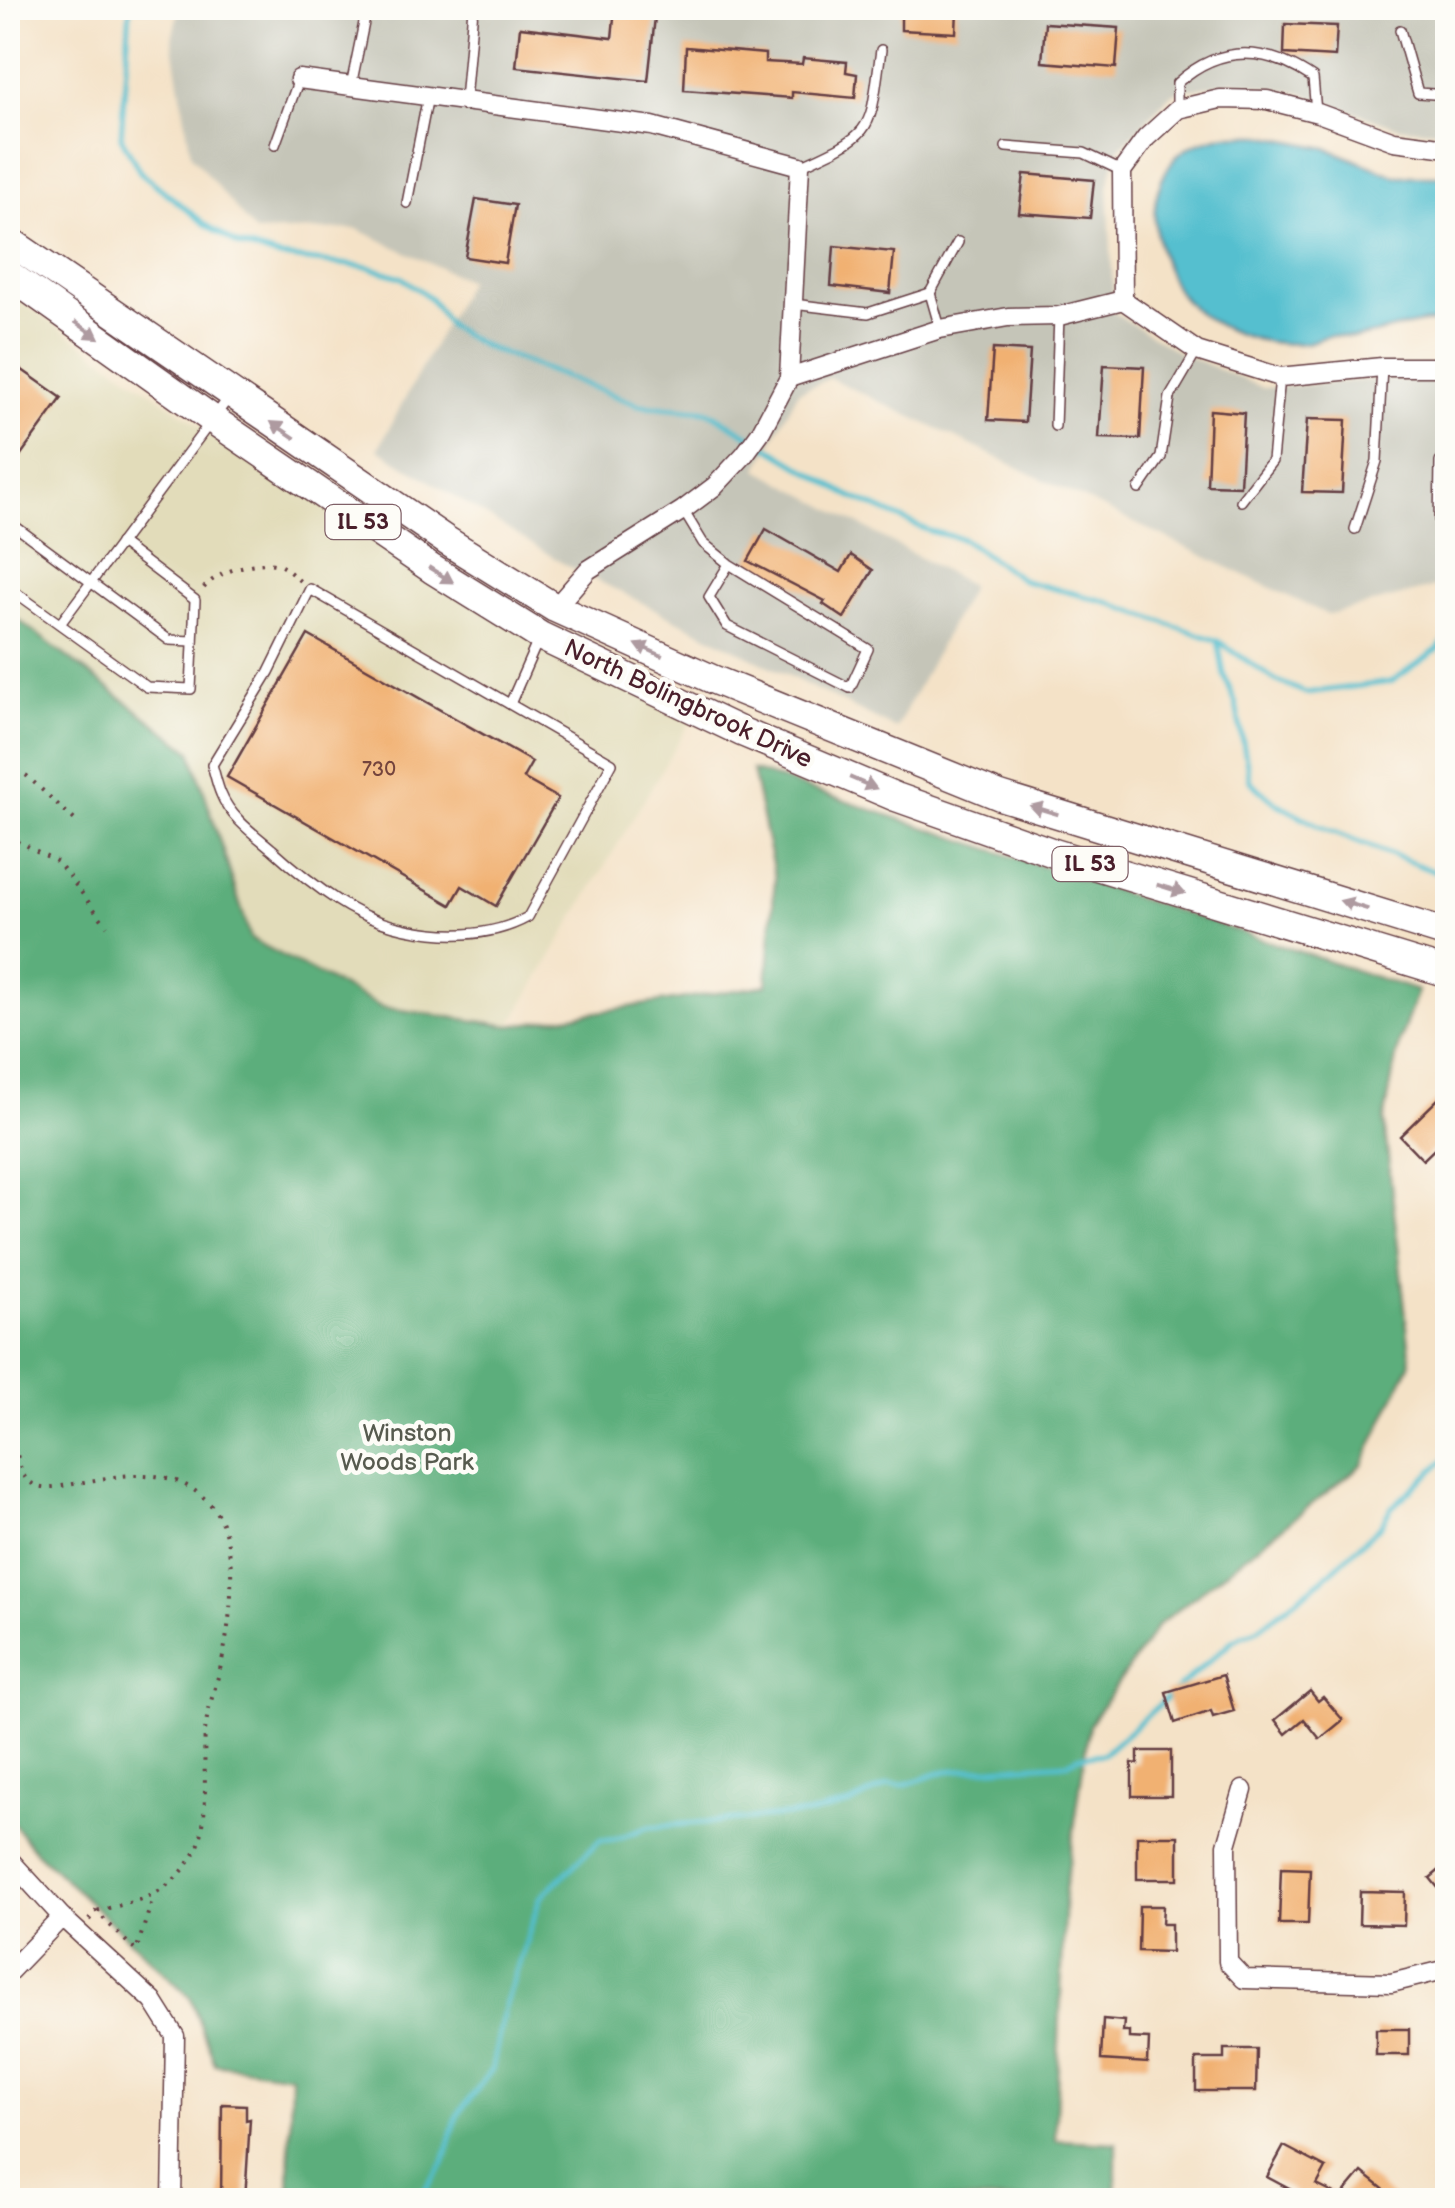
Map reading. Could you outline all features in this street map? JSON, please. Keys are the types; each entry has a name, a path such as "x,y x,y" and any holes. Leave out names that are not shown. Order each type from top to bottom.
{"main road":[{"name":"North Bolingbrook Drive","path":"8,240 446,541 555,608 712,679 1000,796 1448,934"},
{"name":"North Bolingbrook Drive","path":"8,274 212,420 432,569 540,636 742,732 896,797 1054,853 1448,973"}],"street":[{"path":"299,78 652,126 800,166 789,378 760,432 715,486 588,570 555,608"},
{"path":"1123,300 1122,171 1146,138 1177,110 1220,98 1267,100 1316,112 1394,141 1448,148"},
{"path":"789,378 940,329 1008,317 1059,316 1123,300 1197,351 1280,377 1382,367 1448,367"},
{"path":"1242,1790 1227,1845 1228,1962 1244,1980 1392,1983 1448,1968"},
{"path":"8,1858 62,1916 153,2000 176,2036 172,2200"},
{"path":"8,1973 62,1916"}],"lane":[{"path":"351,86 367,8"},
{"path":"465,101 473,8"},
{"path":"1400,30 1418,93 1448,95"},
{"path":"800,166 836,150 864,131 871,116 880,50"},
{"path":"1177,110 1178,84 1197,66 1226,54 1259,54 1295,66 1313,78 1316,112"},
{"path":"275,145 299,78"},
{"path":"407,203 428,96"},
{"path":"1006,146 1084,153 1122,171"},
{"path":"793,304 868,313 930,293 958,242"},
{"path":"930,293 940,329"},
{"path":"1055,426 1059,316"},
{"path":"1139,489 1161,457 1170,397 1197,351"},
{"path":"1355,529 1376,461 1382,367"},
{"path":"1241,500 1272,461 1280,377"},
{"path":"60,624 231,394"},
{"path":"1439,528 1440,462 1448,456"},
{"path":"683,510 702,543 728,564 868,649 850,688 727,626 709,596 728,564"},
{"path":"8,521 169,640 193,641"},
{"path":"8,587 147,686 191,690 195,600 120,544"},
{"path":"310,589 612,763 528,917 506,929 455,936 387,924 341,904 244,825 222,797 212,764 269,672 310,589"},
{"path":"510,704 540,636"}],"path":[{"path":"195,600 210,578 258,564 279,565 310,589"},
{"path":"8,764 27,776 78,824"},
{"path":"8,836 58,862 107,926"},
{"path":"8,1438 15,1444 23,1475 31,1483 59,1487 154,1473 177,1480 210,1504 224,1528 230,1552 226,1640 205,1727 202,1833 193,1858 153,1898 136,1952 96,1911"},
{"path":"79,1932 96,1911 153,1898"}],"shaded area":[{"path":"179,8 1447,8 1447,131 1400,128 1301,93 1233,81 1172,93 1118,150 1108,186 1114,313 1178,352 1263,388 1369,380 1447,382 1447,584 1328,615 830,378 798,392 758,469 971,586 896,729 564,564 378,449 468,281 357,229 255,232 191,155 172,39"},
{"path":"8,293 252,461 693,717 510,1026 381,1007 251,939 191,751 8,612"}],"green space":[{"name":"Winston Woods Park","path":"8,612 191,751 251,939 381,1007 510,1026 767,985 775,878 752,770 1418,991 1399,1042 1384,1121 1411,1362 1363,1464 1158,1625 1089,1725 1065,1892 1055,2140 1116,2143 1116,2200 289,2200 291,2075 215,2064 190,1997 33,1849 8,1817"}],"water":[{"path":"1225,135 1261,135 1326,148 1394,176 1447,176 1447,324 1413,324 1358,337 1328,336 1287,344 1247,337 1209,320 1193,308 1180,294 1162,256 1156,234 1156,199 1164,176 1183,151"}],"building":[{"path":"615,8 656,8 648,81 516,67 520,27 612,38"},
{"path":"901,8 957,8 956,33 901,30"},
{"path":"1045,23 1119,28 1116,68 1042,62"},
{"path":"1285,24 1337,26 1335,57 1284,54"},
{"path":"686,47 765,54 765,62 802,64 803,58 847,62 846,72 857,74 855,98 792,92 792,98 684,90"},
{"path":"1024,174 1094,180 1090,218 1019,213"},
{"path":"476,199 515,205 505,263 465,257"},
{"path":"834,246 894,252 890,293 831,286"},
{"path":"993,349 1030,351 1025,422 988,420"},
{"path":"8,360 62,398 20,456 8,447"},
{"path":"1104,365 1144,367 1140,439 1099,438"},
{"path":"1210,410 1244,413 1240,486 1207,485"},
{"path":"1307,419 1346,420 1342,493 1302,492"},
{"path":"766,529 841,572 851,555 873,570 844,618 823,604 825,601 748,561"},
{"path":"308,635 532,762 523,778 558,798 496,906 462,886 451,905 227,777"},
{"path":"1438,1099 1448,1108 1448,1136 1423,1160 1400,1136"},
{"path":"1223,1675 1234,1711 1213,1717 1211,1711 1175,1723 1166,1692"},
{"path":"1310,1691 1318,1701 1323,1697 1343,1720 1320,1739 1304,1719 1286,1734 1275,1720"},
{"path":"1138,1751 1171,1751 1171,1796 1132,1796 1132,1763 1138,1764"},
{"path":"1137,1836 1178,1836 1178,1879 1137,1879"},
{"path":"1448,1863 1448,1900 1430,1878"},
{"path":"1281,1868 1310,1869 1308,1924 1279,1924"},
{"path":"1360,1891 1405,1892 1404,1925 1359,1924"},
{"path":"1139,1906 1163,1906 1162,1924 1171,1924 1171,1952 1138,1951"},
{"path":"1103,2019 1124,2021 1123,2032 1129,2032 1129,2038 1149,2039 1148,2063 1101,2060"},
{"path":"1376,2029 1409,2029 1409,2055 1376,2055"},
{"path":"1224,2049 1257,2049 1256,2091 1196,2091 1196,2059 1224,2059"},
{"path":"222,2104 246,2105 246,2120 250,2119 245,2200 221,2200"},
{"path":"1284,2146 1326,2168 1317,2185 1341,2197 1362,2172 1397,2200 1301,2200 1293,2196 1295,2192 1267,2177"}],"waterway":[{"path":"130,8 121,137 140,172 238,245 280,257 368,267 401,277 430,298 449,326 483,346 639,405 708,411 846,494 929,531 963,539 1024,581 1104,601 1218,641 1275,680 1306,693 1391,682 1437,650 1448,637"},
{"path":"1218,641 1224,675 1236,704 1250,781 1276,803 1319,826 1448,877"},
{"path":"418,2200 444,2163 457,2116 492,2069 504,2010 540,1898 600,1840 613,1840 649,1827 810,1814 850,1804 888,1785 903,1785 946,1771 1068,1763 1078,1757 1103,1754 1233,1640 1256,1630 1323,1579 1381,1525 1391,1508 1448,1457"}]}
